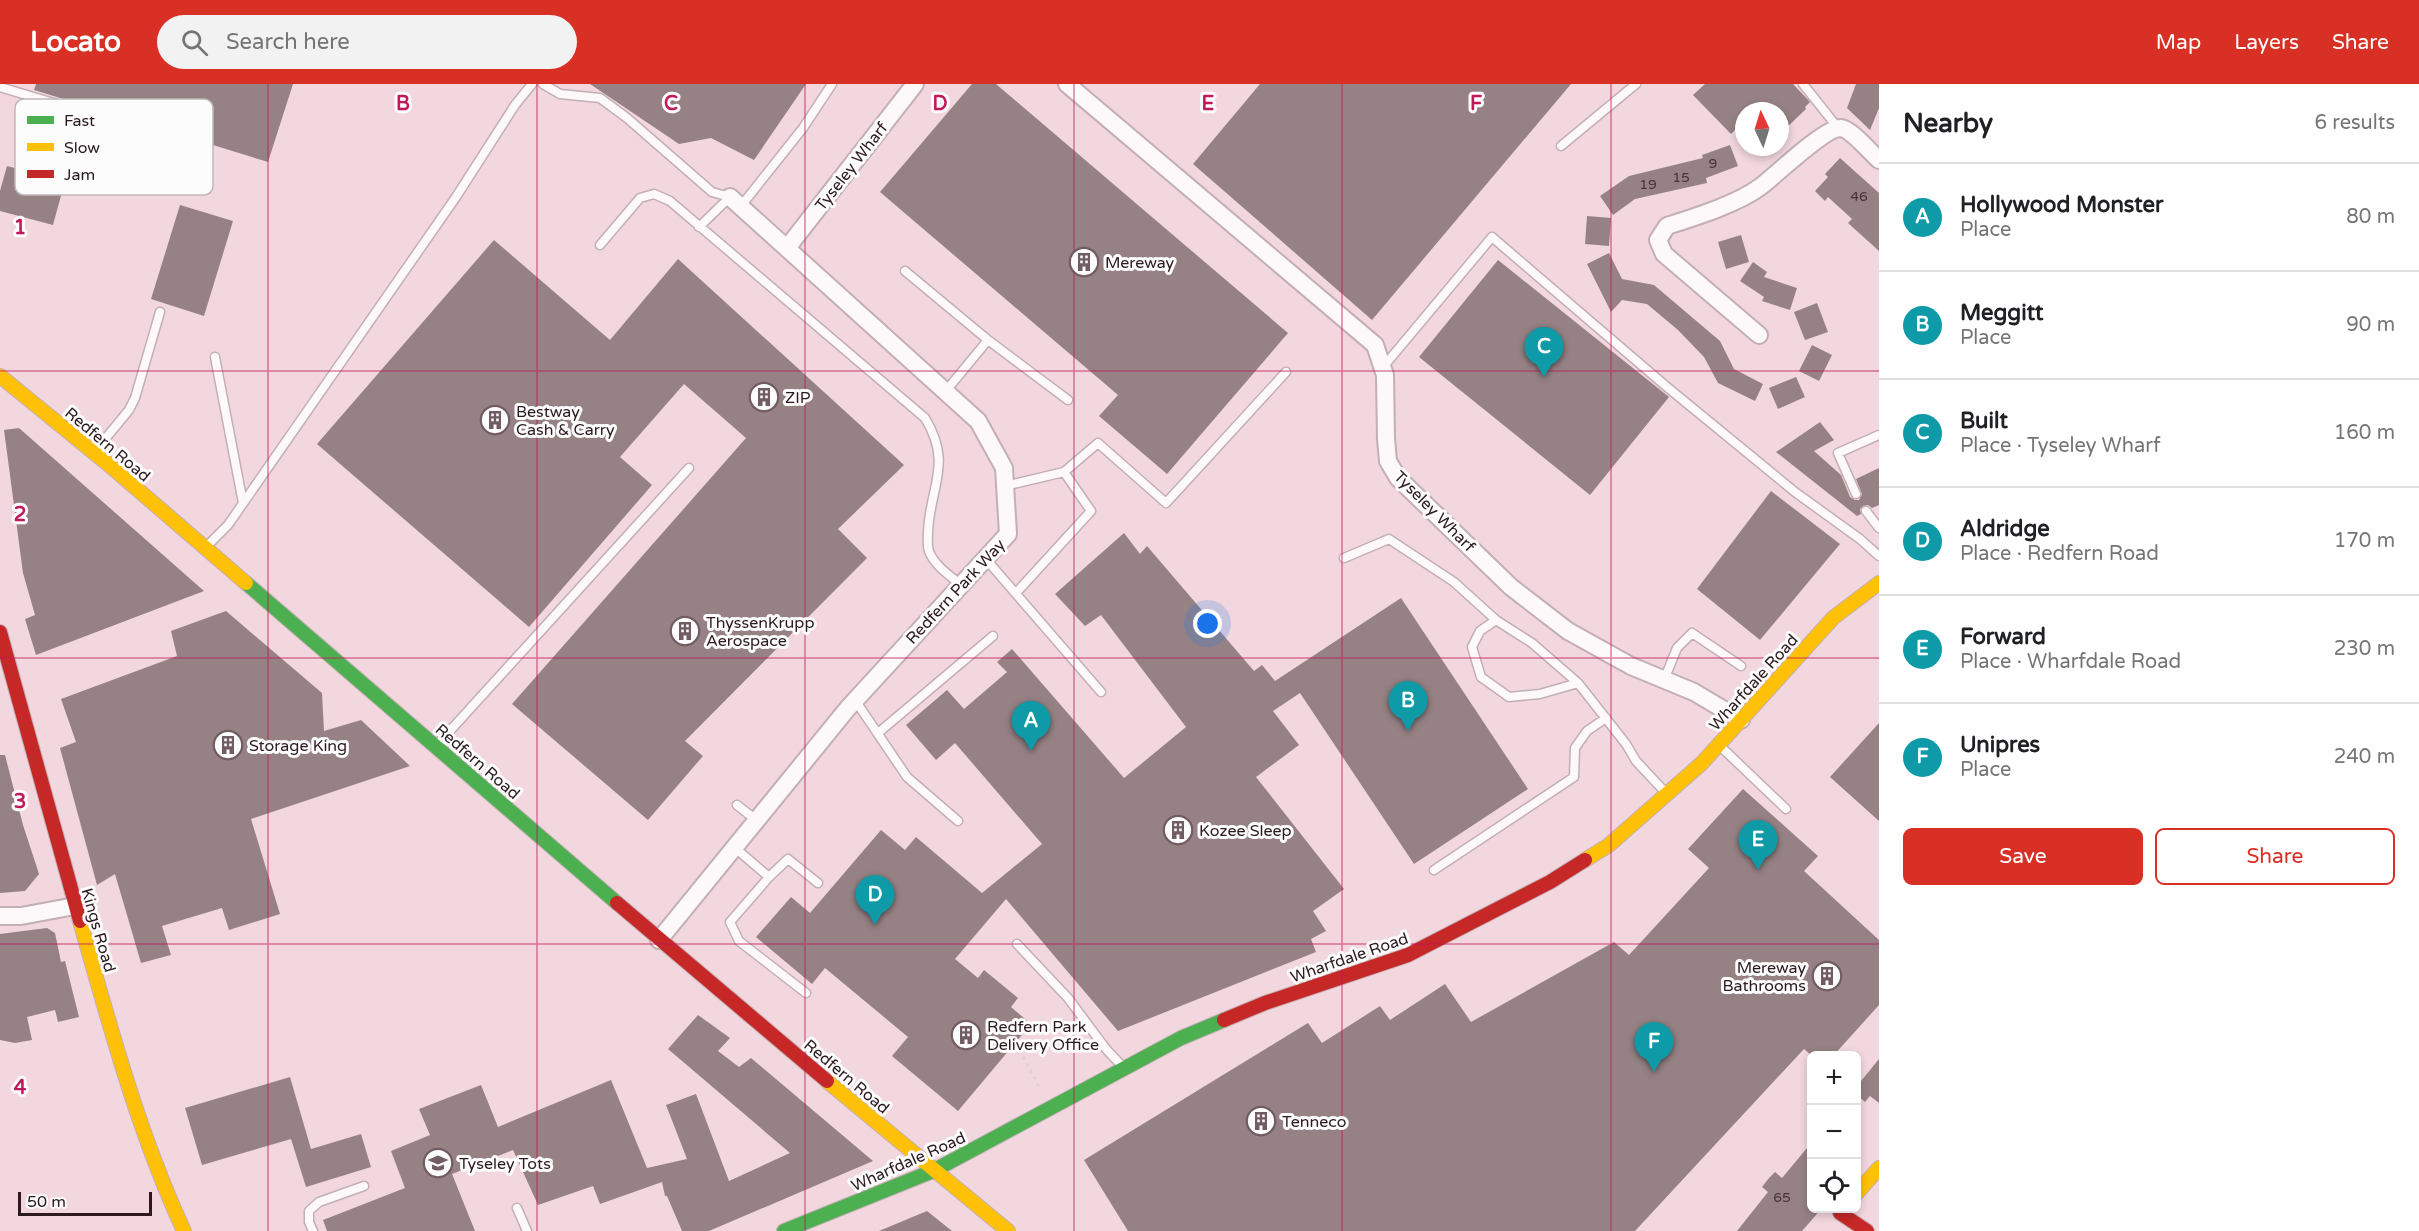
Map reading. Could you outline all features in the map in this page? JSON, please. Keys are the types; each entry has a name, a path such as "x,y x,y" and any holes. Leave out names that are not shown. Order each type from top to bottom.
{"street":[{"name":"Tyseley Wharf","path":"787,248 915,84"},
{"name":"Tyseley Wharf","path":"1068,84 1375,345 1384,366 1388,461 1398,478 1511,587 1568,631 1631,666 1694,692 1741,720"},
{"path":"1759,335 1664,254 1658,240 1667,226 1704,214 1758,189 1823,136 1842,129 1879,160"},
{"name":"Redfern Park Way","path":"659,940 855,700 1008,534 1004,468 978,421 736,202"},
{"name":"Redfern Road","path":"0,376 94,453 659,940 933,1171 1008,1231"},
{"name":"Wharfdale Road","path":"784,1231 933,1171 1180,1038 1265,1003 1408,955 1550,882 1609,845 1702,764 1833,618 1879,583"},
{"name":"Kings Road","path":"0,632 75,906 150,1153 184,1231"},
{"path":"0,916 21,916 75,906"},
{"path":"1861,1189 1879,1168"},
{"path":"1839,1214 1867,1231"}],"lane":[{"path":"205,548 228,525 456,196 515,105 532,84"},
{"path":"543,84 560,94 600,98 627,118 712,192 736,202"},
{"path":"699,227 736,202 803,128 832,84"},
{"path":"1803,84 1842,129"},
{"path":"1561,146 1630,86"},
{"path":"0,87 40,99"},
{"path":"600,244 640,198 654,194 670,201 925,418 936,436 940,460 929,521 928,550 941,569 961,585"},
{"path":"1384,366 1492,237 1694,409 1795,492 1860,539 1879,556"},
{"path":"905,271 988,340 1068,400"},
{"path":"94,453 129,410 135,398 160,312"},
{"path":"945,392 988,340"},
{"path":"215,357 243,502"},
{"path":"1005,486 1064,472 1098,443 1166,503 1286,372"},
{"path":"1856,494 1838,453 1879,435"},
{"path":"436,747 689,468"},
{"path":"1016,593 1091,511 1064,472"},
{"path":"1866,511 1879,528"},
{"path":"1344,558 1389,539 1454,582 1496,620 1532,643 1578,683 1626,744 1636,761 1667,794"},
{"path":"985,558 1101,692"},
{"path":"1496,620 1480,631 1473,647 1481,677 1509,697 1540,694 1578,683"},
{"path":"1664,680 1677,648 1692,633 1741,666"},
{"path":"878,733 993,636"},
{"path":"855,700 907,777 958,820"},
{"path":"1434,870 1574,777 1575,748 1587,731 1606,718"},
{"path":"1719,745 1786,809"},
{"path":"736,805 756,820"},
{"path":"734,848 769,877"},
{"path":"806,993 739,941 730,922 788,858 818,882"},
{"path":"1017,945 1068,998 1106,1049 1124,1068"},
{"path":"313,1231 309,1222 309,1211 314,1206 319,1202 364,1186"},
{"path":"517,1208 527,1231"}],"path":[{"path":"1013,1046 1023,1056 1051,1109"}],"building":[{"path":"36,84 293,84 268,162 213,145 213,99 63,99 34,90"},
{"path":"590,84 806,84 754,160 711,138 679,144"},
{"name":"Mereway","path":"972,84 996,84 1288,333 1167,474 1099,416 1118,395 880,192"},
{"path":"1260,84 1571,84 1372,320 1193,164"},
{"path":"1705,84 1793,84 1810,102 1789,125 1789,102 1735,102 1735,130 1731,134 1693,95"},
{"path":"1856,84 1879,84 1879,108 1870,130 1847,108"},
{"path":"1730,145 1738,166 1706,178 1707,183 1635,199 1613,215 1600,196 1629,176 1703,158 1702,155"},
{"path":"1840,158 1879,193 1879,251 1848,223 1852,219 1828,197 1825,201 1815,191 1828,177 1825,174"},
{"path":"7,166 15,168 15,195 61,195 53,225 0,211 0,191"},
{"path":"180,205 233,221 204,316 151,299"},
{"path":"1587,216 1611,218 1609,246 1585,244"},
{"path":"1741,235 1749,262 1726,269 1718,242"},
{"path":"494,240 610,340 678,259 904,465 838,529 867,558 685,741 703,756 648,820 512,704 746,438 684,384 620,457 652,485 529,627 317,444"},
{"path":"1609,253 1622,279 1654,285 1720,341 1734,369 1763,384 1755,401 1718,383 1704,357 1678,330 1647,304 1622,300 1611,312 1587,264"},
{"path":"1498,260 1669,397 1590,495 1419,357"},
{"path":"1753,262 1767,272 1764,277 1797,288 1790,310 1762,301 1764,297 1740,281"},
{"path":"1817,303 1828,332 1805,340 1794,312"},
{"path":"1812,345 1832,355 1819,381 1799,371"},
{"path":"1796,377 1805,397 1778,409 1769,388"},
{"path":"1820,422 1834,440 1814,451 1841,475 1850,497 1855,500 1859,500 1862,494 1856,479 1879,468 1879,505 1872,508 1868,505 1863,506 1860,509 1861,514 1857,516 1776,452"},
{"path":"19,428 204,591 36,655 25,619 35,615 23,573 4,430"},
{"path":"1771,491 1840,544 1760,640 1697,589"},
{"path":"1124,533 1140,554 1147,546 1254,671 1262,665 1275,681 1401,598 1528,789 1414,864 1300,693 1273,711 1299,745 1256,777 1344,889 1313,911 1326,931 1311,939 1316,952 1118,1031 1006,899 955,959 978,978 984,970 1018,998 1011,1007 1031,1024 958,1111 892,1056 908,1037 825,968 812,984 756,937 791,897 810,913 881,830 905,850 916,837 982,893 1042,844 955,743 936,760 906,725 947,690 964,709 1007,672 997,662 1012,649 1124,778 1186,727 1101,615 1085,626 1055,594"},
{"name":"Storage King","path":"226,611 322,693 324,731 361,720 410,766 251,819 280,914 229,930 222,908 162,926 171,955 141,963 115,874 97,885 60,748 76,742 61,699 177,656 171,631"},
{"path":"1879,723 1879,821 1830,777"},
{"path":"0,755 5,755 23,825 39,874 25,891 0,893"},
{"path":"1743,789 1818,856 1804,871 1879,940 1879,1005 1838,1051 1807,1052 1804,1049 1635,1231 1128,1231 1084,1160 1308,1023 1322,1043 1380,1006 1390,1020 1445,984 1471,1022 1614,942 1629,955 1709,868 1688,849"},
{"path":"47,928 55,933 61,962 65,961 79,1017 58,1022 55,1010 27,1017 32,1040 15,1043 0,1040 0,934"},
{"path":"698,1015 730,1038 718,1051 739,1067 751,1058 873,1161 709,1231 682,1231 665,1196 662,1182 600,1204 593,1186 538,1205 513,1150 452,1174 475,1231 327,1231 323,1220 405,1188 391,1151 430,1135 419,1109 481,1085 498,1127 611,1080 647,1168 687,1159 666,1105 696,1094 729,1181 790,1153 668,1049"},
{"path":"1879,1059 1879,1103 1870,1096 1865,1102 1861,1098 1861,1081"},
{"path":"290,1077 311,1149 361,1134 371,1167 306,1187 291,1139 202,1165 185,1108"},
{"path":"1807,1148 1807,1213 1818,1213 1802,1231 1737,1231 1768,1192 1762,1187 1769,1178 1775,1172 1782,1178"},
{"path":"927,1211 952,1231 879,1231"}],"traffic: fast":[{"path":"246,583 617,903"},
{"path":"784,1231 933,1171 1181,1038 1224,1020"}],"traffic: slow":[{"path":"0,376 108,464 246,583"},
{"path":"1585,860 1609,845 1702,763 1833,618 1879,583"},
{"path":"80,921 139,1117 184,1231"},
{"path":"827,1081 1008,1231"},
{"path":"1861,1188 1879,1168"}],"traffic: jam":[{"path":"0,632 80,921"},
{"path":"1224,1020 1265,1003 1408,955 1550,882 1585,860"},
{"path":"617,903 827,1081"},
{"path":"1840,1213 1867,1231"}],"place":[{"name":"Mereway","path":"1084,262"},
{"name":"Built","path":"1544,377"},
{"name":"ZIP","path":"764,397"},
{"name":"Bestway Cash & Carry","path":"495,420"},
{"name":"ThyssenKrupp Aerospace","path":"685,631"},
{"name":"Meggitt","path":"1408,731"},
{"name":"Storage King","path":"228,745"},
{"name":"Hollywood Monster","path":"1031,751"},
{"name":"Kozee Sleep","path":"1178,830"},
{"name":"Forward","path":"1758,870"},
{"name":"Aldridge","path":"875,925"},
{"name":"Mereway Bathrooms","path":"1827,976"},
{"name":"Redfern Park Delivery Office","path":"966,1035"},
{"name":"Unipres","path":"1654,1072"},
{"name":"Tenneco","path":"1261,1121"},
{"name":"Tyseley Tots","path":"438,1163"}]}
